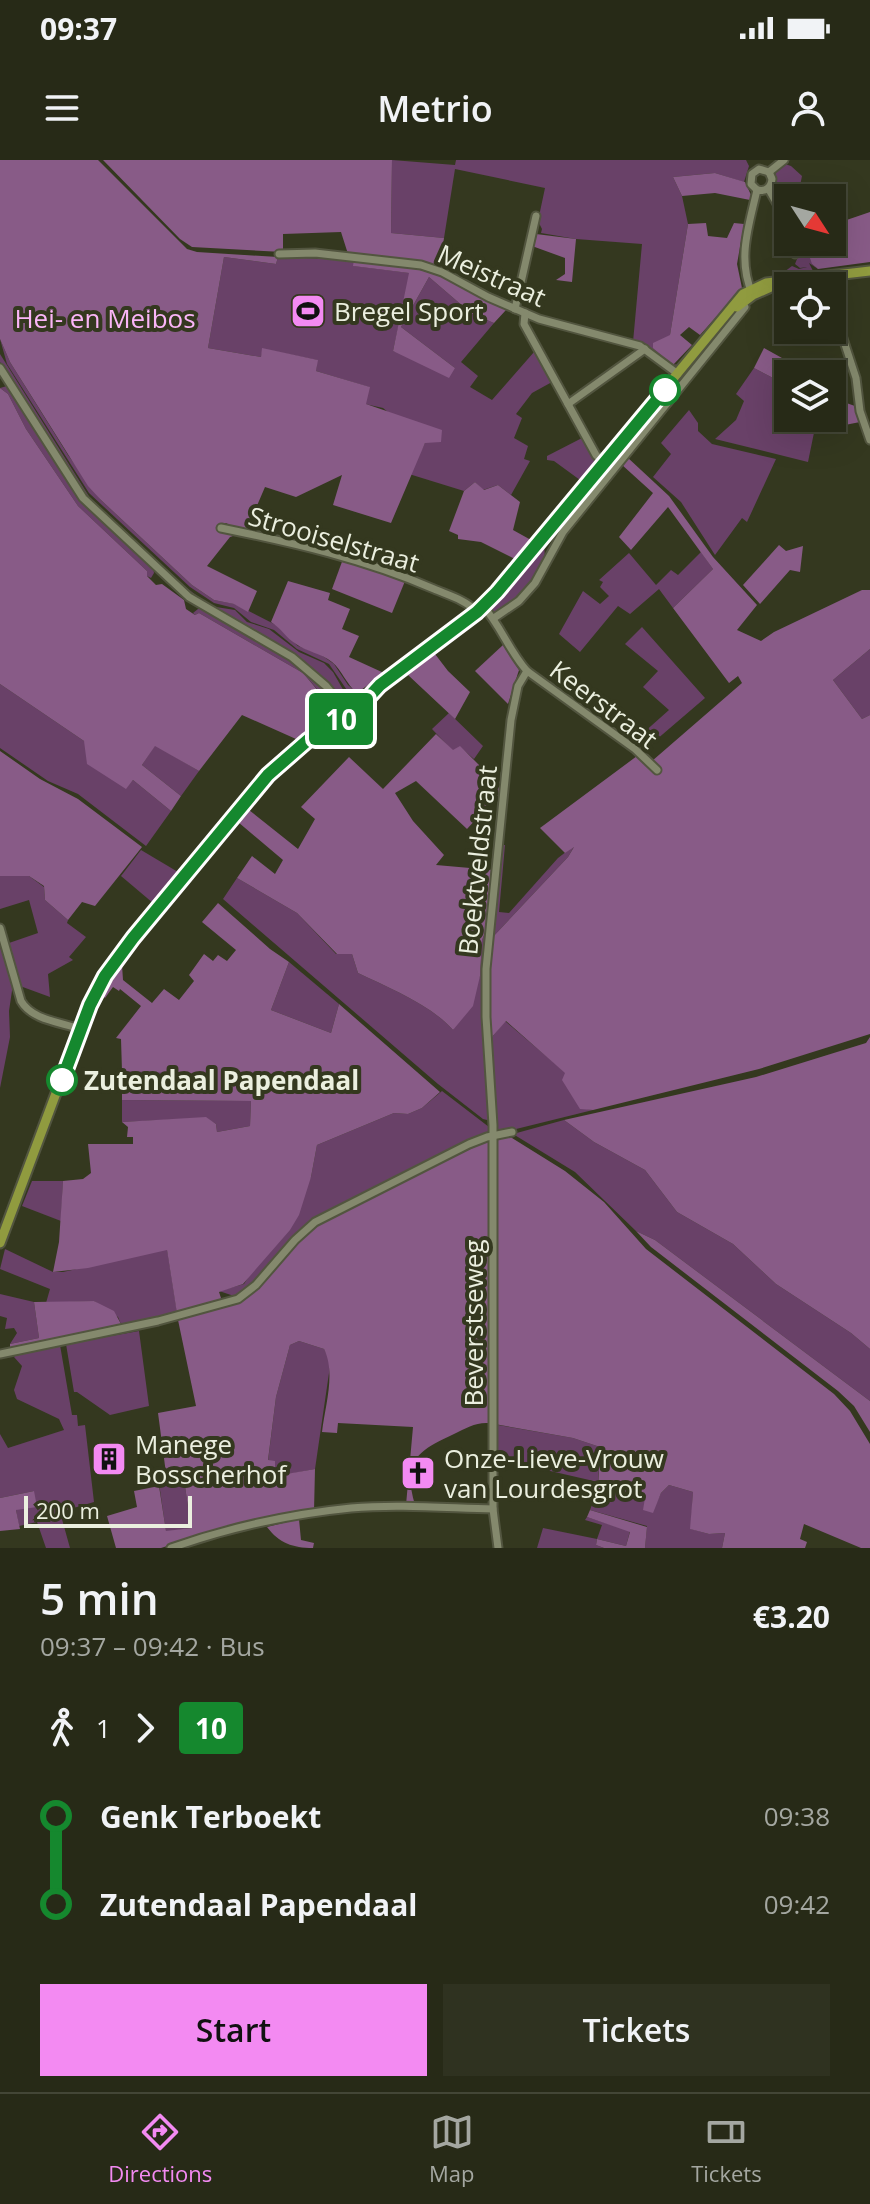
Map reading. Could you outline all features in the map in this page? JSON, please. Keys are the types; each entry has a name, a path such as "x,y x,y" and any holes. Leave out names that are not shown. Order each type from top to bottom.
{"main road":[{"path":"846,276 870,271"},
{"path":"0,1243 77,1028 105,976 186,873 268,775 308,740 480,609 509,579 717,326 741,300 766,283 774,282"}],"street":[{"path":"752,160 757,170"},
{"path":"752,292 746,279 743,257 757,190 750,181 757,170 769,172 784,160"},
{"path":"757,190 768,188 772,182 769,172"},
{"path":"768,188 774,198"},
{"path":"515,309 537,230 536,216"},
{"name":"Meistraat","path":"279,254 315,253 408,262 442,272 525,313 645,349 678,374"},
{"path":"494,618 519,601 535,583 563,532 745,307 741,300"},
{"path":"525,313 524,324 596,455 604,463"},
{"path":"845,344 870,440"},
{"path":"568,404 645,349"},
{"path":"0,368 4,383 83,498 197,602 292,657 326,686 347,711"},
{"name":"Strooiselstraat","path":"221,528 289,542 378,567 480,609"},
{"path":"153,579 160,571"},
{"path":"191,612 197,602"},
{"path":"480,609 494,618 527,671"},
{"name":"Keerstraat","path":"527,671 635,749 657,770"},
{"name":"Boektveldstraat","path":"493,1136 493,1082 486,1017 488,936 511,720 518,686 527,671"},
{"path":"0,928 26,1009 77,1028"},
{"path":"0,1354 158,1321 238,1299 256,1285 315,1222 469,1144 512,1132"},
{"name":"Beverstseweg","path":"493,1136 493,1509 498,1548"},
{"path":"171,1548 245,1527 340,1510 493,1509"}],"shaded area":[{"path":"392,160 455,165 456,160 746,160 749,166 744,182 715,173 673,177 682,196 688,224 670,335 673,365 677,364 673,368 649,348 633,342 642,244 541,233 538,221 545,188 455,169 444,238 391,233"},
{"path":"785,164 791,166 802,176 800,184 774,184 776,172"},
{"path":"798,256 821,256 812,264 818,269 809,263 813,271 784,272 792,266 799,269 807,267 800,268 795,264"},
{"path":"224,257 276,264 278,257 354,260 354,266 410,273 393,351 455,368 401,327 429,277 472,314 494,323 461,362 478,376 470,387 492,400 534,352 552,382 532,393 516,414 522,418 514,438 528,446 524,459 530,461 511,495 498,485 483,490 475,482 464,491 409,474 425,443 383,408 365,404 369,387 316,371 317,360 263,349 261,357 208,348"},
{"path":"0,339 10,362 68,455 101,500 192,585 214,600 235,604 276,625 298,646 320,654 334,664 357,693 351,696 329,664 297,649 274,630 251,622 234,608 214,603 190,587 89,493 7,364"},
{"path":"0,354 90,498 205,602 235,610 247,622 269,629 299,652 324,663 333,672 349,700 341,699 312,669 292,654 188,593 83,494 0,362"},
{"path":"754,368 774,378 774,432 814,432 808,462 715,439 736,420 744,401 736,394"},
{"path":"7,386 82,500 153,567 151,578 78,506 26,429 8,394 0,388"},
{"path":"689,410 698,423 698,431 712,444 776,459 747,522 742,518 715,555 681,502 653,477 671,454 661,443"},
{"path":"582,438 595,461 580,480 554,461 547,460 547,456"},
{"path":"543,543 545,555 538,576 522,593 493,614 489,609 491,603"},
{"path":"701,552 713,569 673,608 659,589 630,614 618,606 580,652 559,634 583,591 600,604 609,596 600,587 603,582 599,580 629,553 656,585 671,570 678,575"},
{"path":"198,609 236,627 301,668 332,696 337,709 330,715 331,705 303,673 199,613 195,615 193,613"},
{"path":"642,627 705,698 642,752 633,742 669,710 643,687 658,671 625,644"},
{"path":"870,649 870,715 862,719 833,680"},
{"path":"0,684 84,741 126,788 133,780 171,811 146,846 78,794 48,781 0,748"},
{"path":"449,713 483,746 474,759 460,747 453,751 432,729"},
{"path":"155,745 199,771 181,796 142,765"},
{"path":"501,845 505,845 499,912 509,913 558,858 575,845 568,857 490,940"},
{"path":"141,850 178,872 153,903 121,876"},
{"path":"0,876 29,876 44,887 45,900 86,937 69,957 73,960 48,974 50,997 20,986 9,943 38,933 29,900 0,909"},
{"path":"237,878 297,913 336,954 352,954 358,973 421,1004 453,1030 480,976 482,940 487,928 491,1118 483,1119 438,1084 223,899"},
{"path":"0,947 13,984 9,1011 10,1037 0,1088"},
{"path":"289,962 339,1004 331,1033 271,1010"},
{"path":"505,1021 566,1073 580,1108 593,1110 495,1132 490,1036"},
{"path":"122,1071 201,1073 201,1085 122,1084"},
{"path":"442,1091 489,1127 489,1135 315,1218 237,1297 219,1291 244,1284 311,1177 317,1145 394,1113 408,1114 422,1108"},
{"path":"122,1100 251,1101 250,1126 217,1132 216,1124 206,1118 122,1122"},
{"path":"564,1120 594,1142 645,1170 677,1212 733,1244 776,1284 870,1349 870,1401 655,1240 636,1231 575,1172 513,1134"},
{"path":"32,1181 63,1181 61,1221 22,1206"},
{"path":"5,1249 53,1272 63,1272 167,1249 177,1312 121,1324 118,1317 94,1301 46,1303 50,1289 0,1269"},
{"path":"0,1294 34,1302 39,1338 10,1344 17,1333 14,1328 5,1329 7,1318 0,1316"},
{"path":"139,1331 149,1406 110,1415 74,1392 66,1344"},
{"path":"299,1341 324,1349 329,1358 315,1469 274,1477 268,1461 276,1397 290,1345"},
{"path":"60,1345 72,1415 77,1415 78,1426 85,1425 94,1502 60,1512 70,1548 46,1548 37,1522 19,1526 16,1510 34,1491 0,1498 0,1434 8,1448 64,1430 59,1419 17,1399 14,1390 22,1366 14,1357 16,1354"},
{"path":"498,1425 573,1438 600,1447 598,1482 498,1459"},
{"path":"184,1479 191,1528 166,1532 159,1483"},
{"path":"669,1485 693,1492 691,1529 709,1534 725,1533 722,1548 645,1548 647,1526 590,1510 598,1489 646,1498 652,1512 661,1493"},
{"path":"587,1517 630,1531 626,1546 597,1539 602,1525 585,1520"},
{"path":"543,1528 597,1539 596,1545 604,1548 537,1548"}],"green space":[{"name":"Hei- en Meibos","path":"0,160 98,160 187,249 278,257 276,264 224,257 208,348 261,357 262,348 318,360 316,371 370,387 366,404 442,430 441,442 425,443 391,523 333,505 342,475 296,497 265,487 247,529 226,523 219,525 218,531 236,535 230,537 207,566 257,591 248,612 234,604 214,600 192,585 88,486 10,362 0,339"},
{"name":"Hei- en Meibos","path":"103,160 392,160 391,233 444,238 440,263 449,268 419,261 348,254 341,232 283,234 283,252 192,247 180,239"},
{"path":"715,173 745,182 750,200 715,193 682,196 673,177"},
{"path":"870,212 870,262 818,269 809,256 846,256 846,220"},
{"path":"706,223 708,236 727,238 734,223 744,224 737,264 742,288 700,335 689,327 680,335 692,345 673,365 653,348 653,343 670,335 688,224"},
{"path":"536,234 576,239 572,282 556,280 565,274 565,258 532,246"},
{"path":"354,260 397,265 433,274 468,288 506,310 494,323 472,314 429,277 401,327 455,368 449,378 393,351 409,273 353,266"},
{"path":"764,348 782,358 774,360 774,378 754,368"},
{"name":"Hei- en Meibos","path":"0,388 8,394 26,429 78,506 147,571 147,576 156,585 162,584 184,600 186,609 195,615 199,613 303,673 331,706 330,715 296,739 242,715 199,771 155,746 142,765 181,796 171,811 133,780 126,789 87,764 84,741 0,684"},
{"path":"846,403 855,406 860,422 846,425"},
{"path":"627,457 669,496 713,557 757,605 737,630 761,641 862,590 870,590 870,649 833,680 862,719 870,715 870,1034 759,1069 593,1110 580,1109 562,1080 565,1073 506,1021 490,1036 490,940 574,847 565,853 540,828 637,756 653,771 652,761 742,683 738,676 729,683 673,608 713,569 668,507 631,550 619,537 653,493 621,464"},
{"path":"475,482 484,490 498,485 520,502 513,530 531,540 515,559 481,542 458,539 458,535 449,531 464,491"},
{"path":"779,545 786,551 803,546 800,572 790,570 760,604 743,585"},
{"path":"343,559 405,581 392,613 332,589"},
{"path":"288,581 330,593 328,600 350,609 342,629 359,636 349,657 384,673 357,693 332,662 296,644 271,622"},
{"path":"503,645 519,670 508,704 475,671"},
{"path":"435,654 470,692 455,719 408,675"},
{"path":"436,734 453,750 460,746 494,780 500,782 499,794 467,829 416,781 395,793 413,821 444,855 436,865 493,870 480,976 473,1006 453,1030 421,1004 358,973 352,954 337,954 297,913 237,878 252,856 275,874 283,860 238,822 249,810 298,849 315,819 301,807 349,757 383,789"},
{"path":"0,751 40,779 78,799 142,847 95,906 82,902 68,920 45,900 44,886 29,876 0,876"},
{"path":"218,903 289,962 271,1010 331,1033 339,1004 440,1092 422,1108 408,1114 394,1113 317,1145 299,1215 290,1230 243,1284 219,1292 224,1307 247,1297 315,1224 487,1141 507,1135 565,1171 604,1202 646,1249 834,1394 850,1411 870,1444 870,1548 861,1548 804,1524 800,1539 807,1542 805,1548 722,1548 725,1533 709,1534 690,1529 693,1492 669,1485 661,1493 653,1513 643,1510 645,1498 598,1489 600,1447 573,1438 489,1423 467,1428 422,1452 416,1459 410,1478 415,1505 406,1505 413,1427 338,1423 337,1433 322,1432 329,1379 327,1358 324,1349 299,1341 290,1345 276,1397 268,1460 275,1461 275,1476 315,1469 314,1511 192,1538 161,1548 116,1548 107,1516 137,1507 134,1491 159,1486 166,1531 191,1528 184,1479 167,1481 158,1413 196,1406 167,1250 88,1268 53,1272 59,1242 63,1181 83,1179 91,1173 88,1144 133,1144 133,1137 127,1137 128,1127 122,1122 206,1117 216,1124 217,1132 250,1126 251,1101 122,1100 122,1084 200,1085 201,1074 122,1071 121,1039 116,1038 141,1006 113,987 105,998 103,996 122,965 123,980 152,1003 164,989 179,1000 194,981 189,975 204,954 213,961 218,955 227,961 236,950 202,922"},
{"path":"870,1037 870,1349 776,1284 733,1244 677,1212 645,1170 594,1142 564,1120 756,1077 866,1043"},
{"path":"636,1231 655,1240 870,1401 870,1432 854,1406 838,1391 651,1247"},
{"path":"94,1301 114,1311 121,1324 10,1348 10,1344 39,1338 34,1302"},
{"path":"34,1491 37,1507 16,1510 20,1529 0,1531 0,1498"},
{"path":"590,1510 647,1527 645,1548 604,1548 596,1545 597,1539 626,1546 630,1532 587,1517"},
{"path":"299,1519 301,1540 314,1543 313,1548 287,1544 267,1527"}],"bus line":[{"name":"10","path":"62,1080 90,1005 105,976 257,787 292,752 368,698 380,685 477,612 509,579 665,390"}],"place":[{"name":"Bregel Sport","path":"308,311"},
{"name":"Zutendaal Papendaal","path":"62,1080"},
{"name":"Manege Bosscherhof","path":"109,1459"},
{"name":"Onze-Lieve-Vrouw van Lourdesgrot","path":"418,1473"}]}
